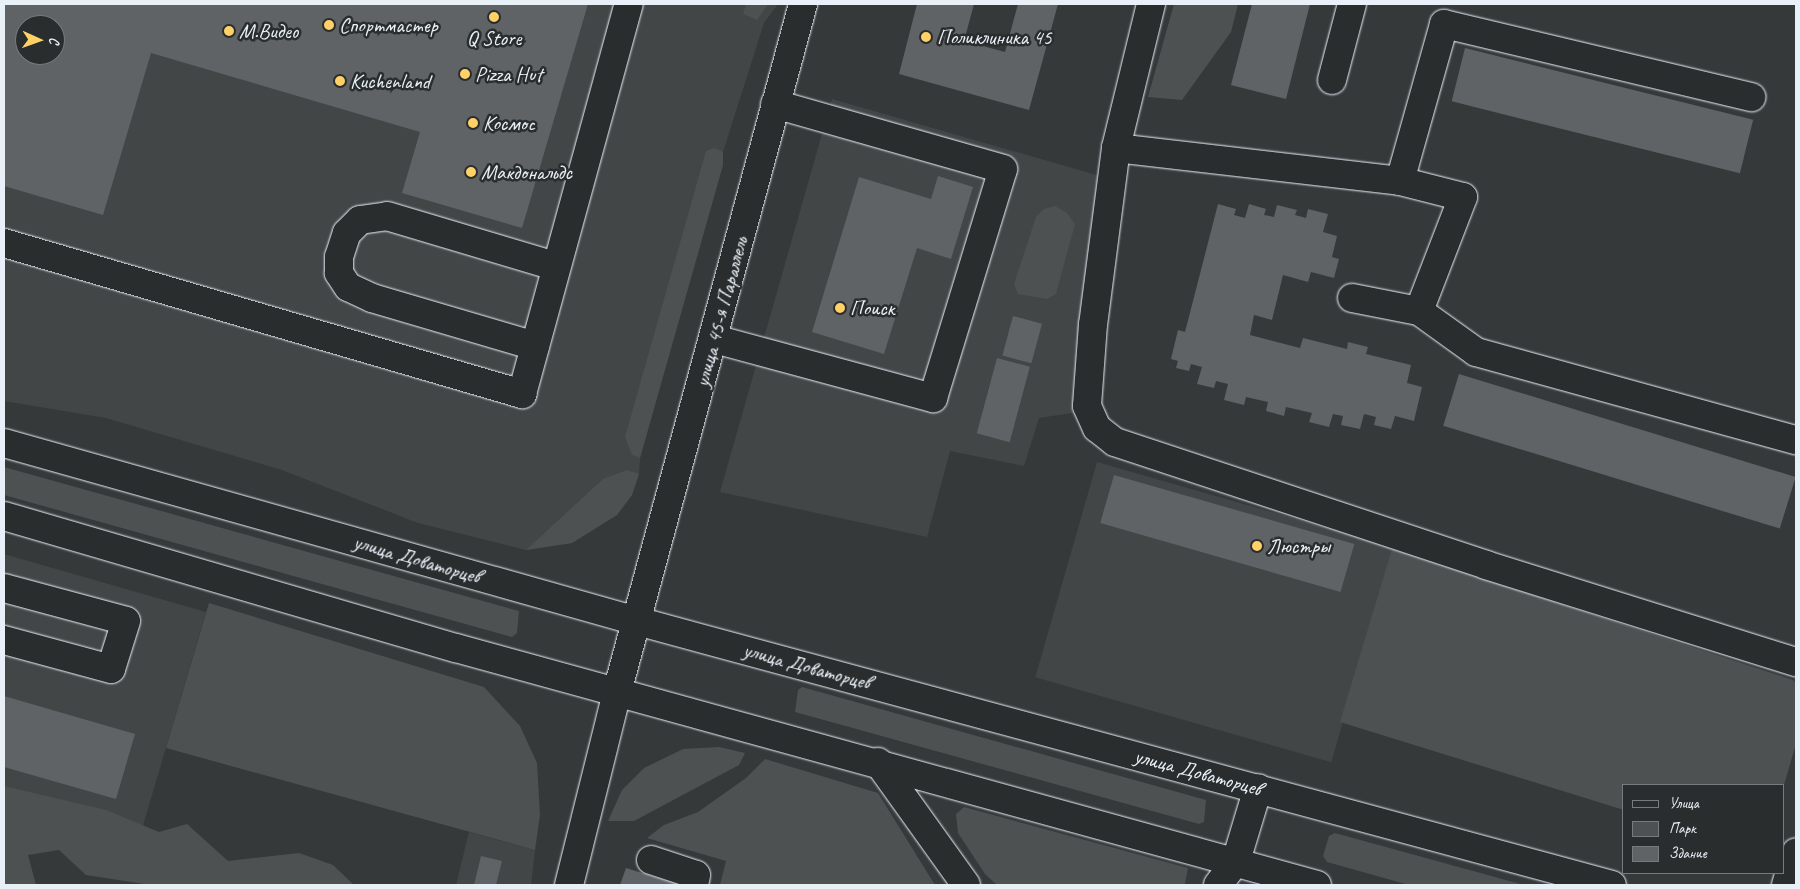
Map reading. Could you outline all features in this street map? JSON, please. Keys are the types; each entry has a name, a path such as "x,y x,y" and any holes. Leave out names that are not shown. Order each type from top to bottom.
{"main road":[{"path":"4,242 522,394 629,4"},
{"name":"улица 45-я Параллель","path":"569,885 617,692 714,339 803,4"},
{"path":"1151,4 1116,148 1093,324 1088,406 1097,428 1115,442 1486,565 1796,662"},
{"path":"1332,80 1352,4"},
{"path":"1400,181 1444,24 1750,97"},
{"path":"714,339 933,398 1004,169 775,104"},
{"path":"1116,148 1400,181 1463,197 1419,310"},
{"path":"535,346 372,298 348,287 339,273 341,249 347,233 360,220 387,216 556,266"},
{"path":"1352,298 1419,310 1476,352 1796,440"},
{"name":"улица Доваторцев","path":"4,443 637,621 1612,885"},
{"path":"4,516 617,692 878,762 1317,885"},
{"path":"4,588 126,621 111,669 4,640"},
{"path":"878,762 966,885"},
{"path":"1218,885 1236,861 1258,788"},
{"path":"1786,885 1796,853"},
{"path":"651,860 696,875 694,885"}],"shaded area":[{"path":"4,4 778,4 764,23 723,152 723,165 640,458 639,474 632,495 617,515 572,543 526,550 418,523 282,470 106,418 4,401"},
{"path":"832,99 1107,178 1072,413 1039,418 1024,466 950,451 927,537 720,492"},
{"path":"1097,462 1393,547 1331,762 1035,677"},
{"path":"4,554 206,612 142,829 4,792"},
{"path":"469,832 535,850 531,885 456,885"}],"green space":[{"path":"746,4 768,4 757,20 743,14"},
{"path":"1174,4 1238,4 1231,32 1182,100 1148,97"},
{"path":"714,148 723,152 723,165 640,458 632,455 625,437 706,151"},
{"path":"1055,206 1067,213 1075,224 1056,294 1047,299 1018,294 1014,284 1036,217 1044,209"},
{"path":"4,467 519,611 517,633 512,637 4,495"},
{"path":"627,470 639,474 632,495 617,515 572,543 526,550 603,479"},
{"path":"1392,549 1793,680 1796,683 1796,744 1784,784 1622,784 1622,809 1340,722"},
{"path":"209,603 484,687 520,726 537,763 540,815 535,850 166,748"},
{"path":"802,687 1206,800 1204,822 1199,824 795,712 798,690"},
{"path":"719,747 745,753 739,765 634,821 608,821 622,790 644,768 683,749"},
{"path":"765,759 878,793 935,885 720,885 726,861 647,838 664,825 698,812 746,778"},
{"path":"4,786 106,810 159,832 187,824 228,861 299,853 333,865 354,885 151,885 86,875 59,850 28,855 36,885 4,885"},
{"path":"964,807 1188,868 1185,884 997,885 985,874 958,833 956,814"},
{"path":"1335,833 1524,885 1409,885 1327,862 1323,856 1329,836"}],"building":[{"name":"Космос","path":"4,4 588,4 522,228 402,193 420,132 151,53 103,215 4,186"},
{"path":"917,4 974,4 964,41 1005,52 1018,4 1058,4 1029,110 899,74"},
{"path":"1252,4 1310,4 1286,99 1231,85"},
{"path":"1465,48 1753,120 1740,173 1452,101"},
{"path":"938,176 973,187 951,259 917,248 884,354 812,332 859,177 931,199"},
{"path":"1218,204 1236,209 1234,215 1245,218 1249,204 1266,209 1264,215 1274,217 1277,205 1297,210 1295,215 1306,218 1308,209 1328,214 1323,232 1337,236 1332,257 1339,259 1334,278 1311,272 1308,282 1283,275 1272,320 1254,315 1250,335 1300,348 1303,338 1347,349 1348,342 1368,347 1366,354 1411,365 1407,383 1422,387 1414,421 1395,416 1391,429 1374,425 1376,417 1364,414 1360,429 1341,425 1343,416 1333,414 1329,427 1309,422 1312,413 1286,407 1284,416 1266,411 1268,402 1246,397 1244,405 1224,400 1228,384 1216,381 1214,388 1197,384 1202,367 1191,364 1189,371 1176,368 1178,361 1171,359 1178,330 1185,332"},
{"path":"1013,316 1042,324 1031,363 1002,356"},
{"path":"997,358 1030,367 1010,442 977,433"},
{"path":"1459,374 1796,477 1780,529 1443,426"},
{"path":"1114,475 1354,544 1341,592 1100,523"},
{"path":"4,696 135,734 116,799 4,767"},
{"path":"481,856 502,861 496,885 474,885"},
{"path":"626,868 681,885 620,885"}],"place":[{"name":"Q Store","path":"494,17"},
{"name":"Спортмастер","path":"329,25"},
{"name":"М.Видео","path":"229,31"},
{"name":"Поликлиника 45","path":"926,37"},
{"name":"Pizza Hut","path":"465,74"},
{"name":"Kuchenland","path":"340,81"},
{"name":"Космос","path":"473,123"},
{"name":"Макдональдс","path":"471,172"},
{"name":"Поиск","path":"840,308"},
{"name":"Люстры","path":"1257,546"}]}
